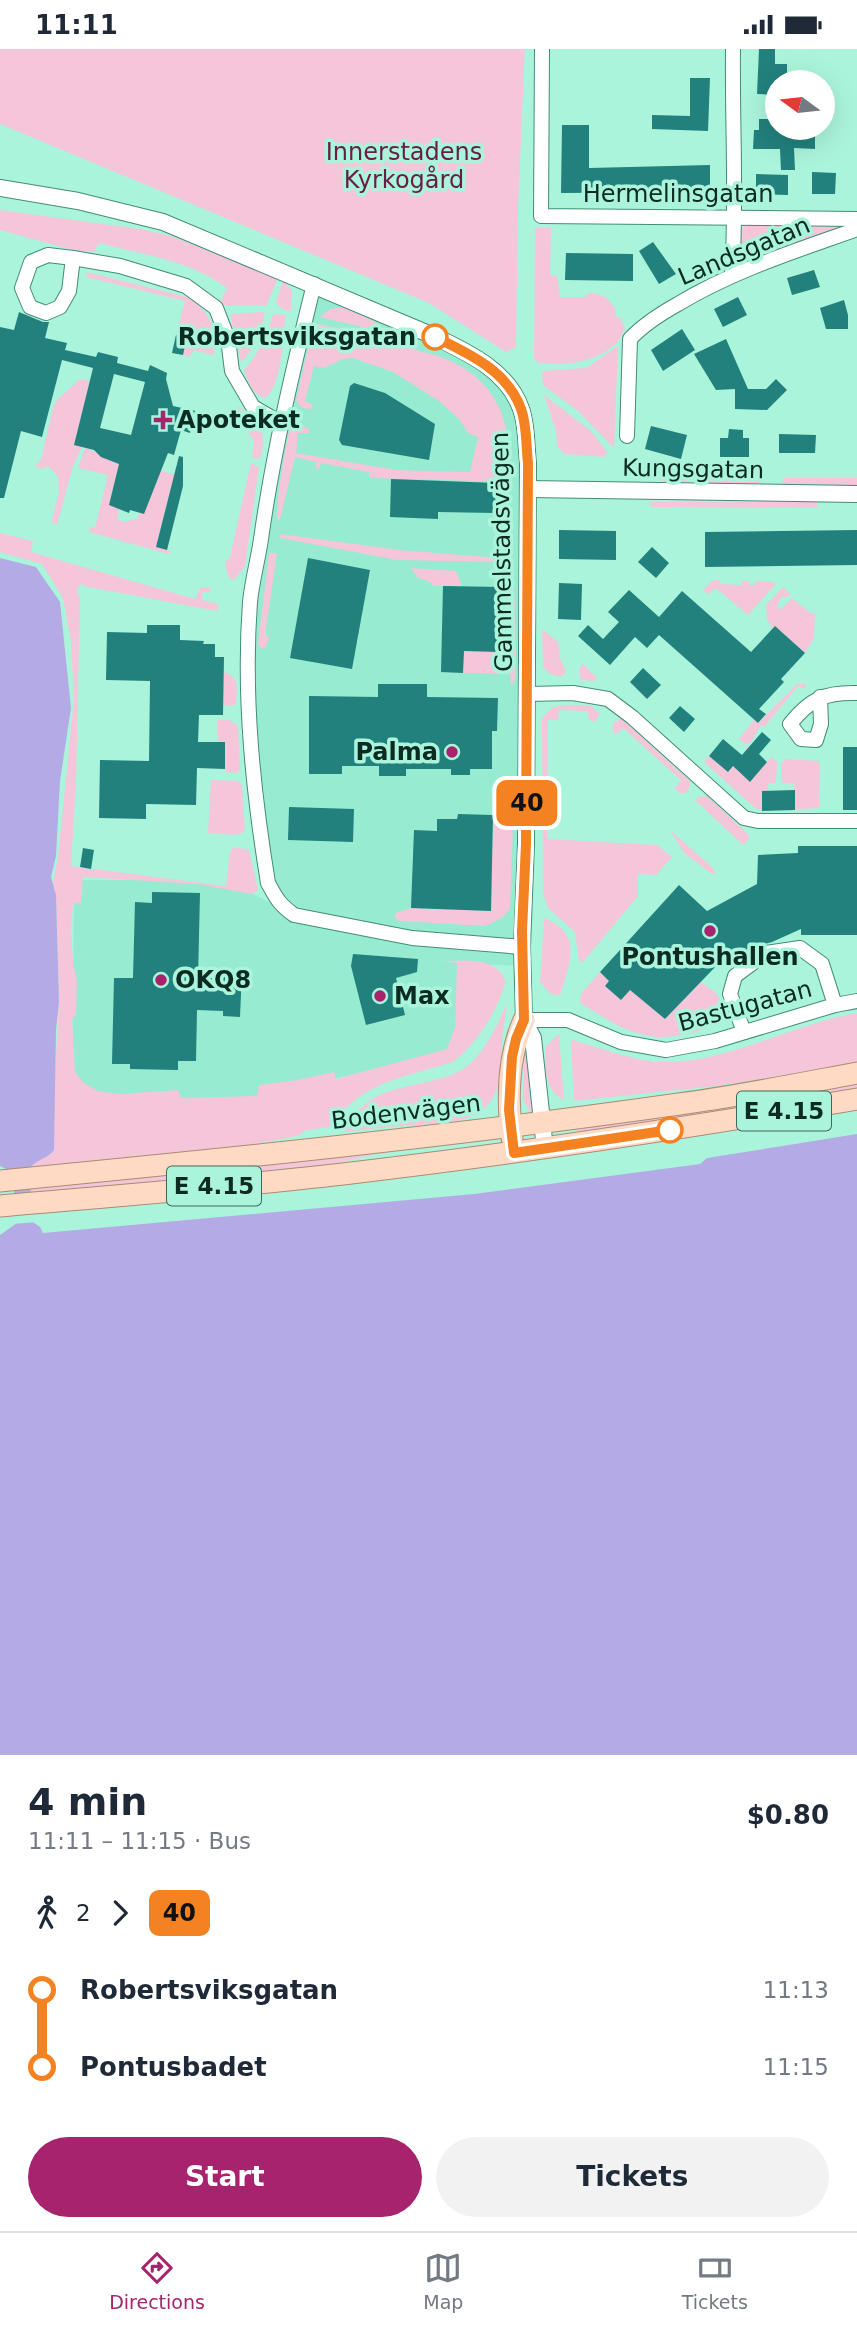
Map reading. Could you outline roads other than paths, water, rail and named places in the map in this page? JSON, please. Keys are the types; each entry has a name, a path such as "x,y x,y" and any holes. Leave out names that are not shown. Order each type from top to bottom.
{"main road":[{"path":"514,1153 510,1126 512,1057 524,1020"},
{"name":"Bodenvägen","path":"0,1181 268,1154 542,1122 682,1104 857,1073"},
{"name":"E 4.15","path":"1,1206 341,1174 514,1153 857,1099"}],"street":[{"name":"Hermelinsgatan","path":"542,49 541,216 857,219"},
{"path":"732,275 736,217 732,121 733,49"},
{"name":"Gammelstadsvägen","path":"0,188 92,204 163,222 314,284 467,352 509,385 522,410 528,489 526,844 522,947 524,1020 533,1038 545,1149"},
{"name":"Landsgatan","path":"627,436 630,339 644,324 705,287 764,261 857,229"},
{"path":"72,258 120,266 186,286 216,308 228,339 232,371 253,407 281,423"},
{"path":"314,284 281,423 250,601 250,745 268,883 281,906 294,915 412,938 522,947"},
{"name":"Kungsgatan","path":"528,489 857,494"},
{"path":"527,694 573,693 608,699 632,717 744,818 758,821 857,821"},
{"path":"820,697 857,693"},
{"path":"744,1032 730,994 735,977 766,953 800,948 822,964 835,1005"},
{"name":"Bastugatan","path":"524,1020 568,1020 621,1042 666,1050 715,1041 835,1005 857,1001"}],"place":[{"name":"Robertsviksgatan","path":"435,337"},
{"name":"Apoteket","path":"163,420"},
{"name":"Palma","path":"452,752"},
{"name":"Pontushallen","path":"710,931"},
{"name":"OKQ8","path":"161,980"},
{"name":"Max","path":"380,996"}],"park label":[{"name":"Innerstadens Kyrkogård","path":"404,166"}]}
